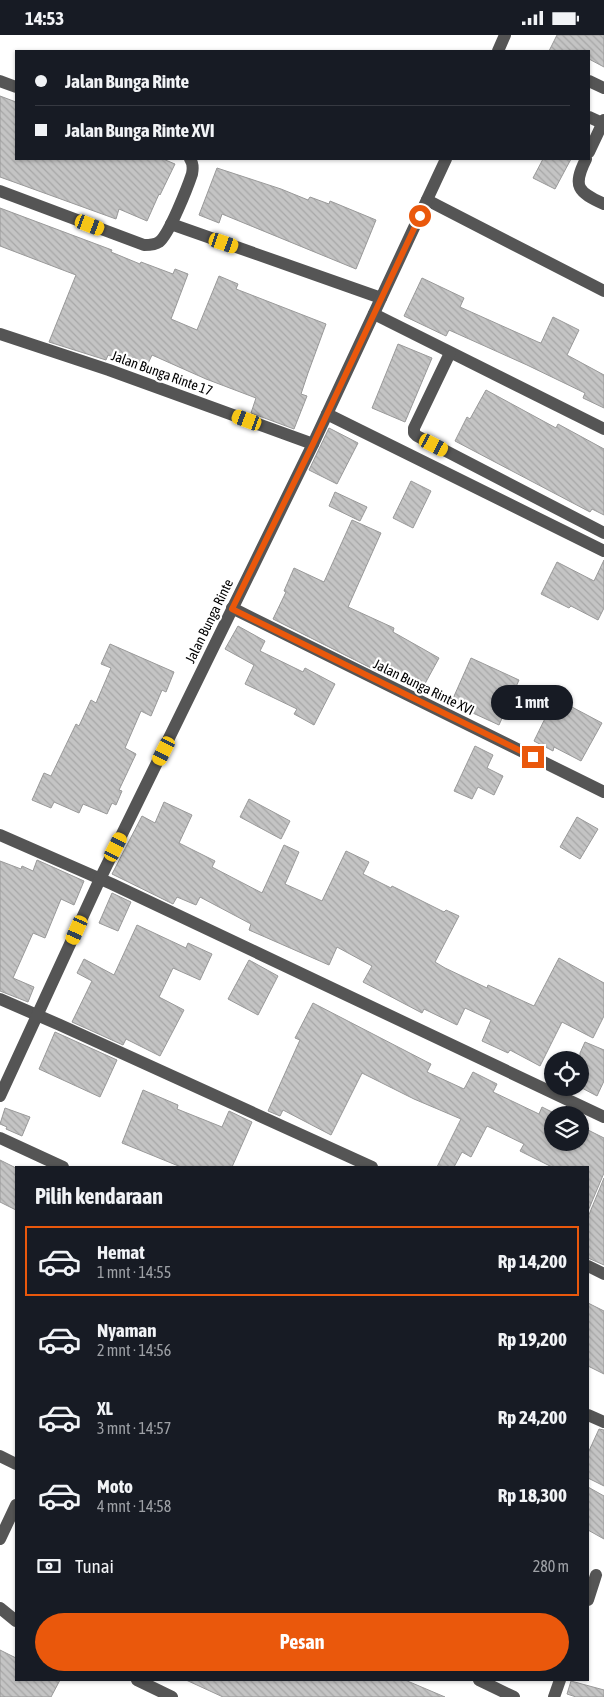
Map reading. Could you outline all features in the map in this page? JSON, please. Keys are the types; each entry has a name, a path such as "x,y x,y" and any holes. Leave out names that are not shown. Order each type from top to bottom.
{"street":[{"path":"498,50 505,35"},
{"path":"0,81 15,87"},
{"path":"590,81 604,88"},
{"path":"590,117 603,122 590,150"},
{"path":"0,191 144,245 159,242 171,224 192,173 190,160"},
{"name":"Jalan Bunga Rinte","path":"0,1096 100,879 313,444 446,160"},
{"path":"585,160 580,170 578,181 580,189 587,196 604,204"},
{"path":"427,200 604,291"},
{"path":"171,224 381,298"},
{"path":"374,314 604,429"},
{"name":"Jalan Bunga Rinte 17","path":"0,334 109,370 313,444"},
{"path":"450,353 414,428 414,433 604,533"},
{"path":"327,414 604,551"},
{"name":"Jalan Bunga Rinte XVI","path":"232,609 604,792"},
{"path":"0,835 100,879 604,1117"},
{"path":"0,999 370,1166"},
{"path":"0,1137 61,1166"},
{"path":"589,1266 604,1274"},
{"path":"589,1415 604,1422"},
{"path":"0,1456 15,1464"},
{"path":"0,1539 15,1507"},
{"path":"589,1597 596,1575"},
{"path":"0,1608 15,1620"},
{"path":"139,1681 172,1697"},
{"path":"481,1681 514,1697"},
{"path":"554,1697 560,1681"}],"building":[{"path":"557,35 604,35 604,67 590,60 590,50 550,50"},
{"path":"0,96 15,102 15,160 165,160 175,164 147,221 119,209 116,219 0,177"},
{"path":"542,160 570,160 555,189 533,178"},
{"path":"217,168 308,200 310,197 329,204 330,201 376,220 356,269 222,214 219,223 199,215"},
{"path":"0,208 112,250 111,252 140,264 141,262 173,274 175,269 188,274 171,319 197,330 219,276 238,284 236,289 326,324 301,394 307,396 294,429 251,413 256,398 206,379 152,355 144,372 108,355 106,360 49,342 76,275 0,246"},
{"path":"422,278 464,298 460,307 541,343 553,317 579,330 567,355 604,375 604,408 583,398 585,393 527,365 449,330 446,336 404,316"},
{"path":"398,344 432,358 405,422 372,408"},
{"path":"486,390 556,428 558,424 604,449 604,515 592,509 590,512 455,441 467,417 470,419"},
{"path":"329,428 358,443 337,484 309,470"},
{"path":"411,481 431,491 413,528 393,518"},
{"path":"335,492 367,507 360,521 329,506"},
{"path":"352,520 381,533 348,607 394,628 393,632 439,658 421,691 391,674 389,677 273,619 286,592 284,591 294,568 324,582"},
{"path":"604,560 604,608 598,620 571,606 569,608 541,594 557,562 594,581"},
{"path":"238,626 265,641 260,651 303,672 305,668 335,684 314,725 294,714 297,709 245,684 254,665 225,649"},
{"path":"110,644 174,672 166,692 162,690 151,716 141,711 125,748 136,754 119,790 122,791 116,805 112,803 107,814 83,804 79,813 54,802 51,808 32,800 44,773 51,776 76,724 79,726 91,700 96,703 111,668 101,664"},
{"path":"471,658 519,680 499,725 451,703"},
{"path":"555,698 602,723 581,761 554,747 553,751 534,741"},
{"path":"475,746 493,755 487,768 503,776 494,795 478,787 472,799 454,791"},
{"path":"249,799 290,821 281,839 240,817"},
{"path":"164,802 192,815 179,843 215,861 212,867 262,893 284,845 299,852 285,884 322,901 346,851 369,862 363,874 444,912 446,910 459,916 435,962 487,988 488,985 534,1006 559,958 604,983 604,1016 593,1038 562,1022 548,1051 544,1051 544,1058 540,1066 510,1050 508,1053 482,1041 491,1020 465,1008 457,1025 424,1009 422,1013 363,982 372,966 337,947 329,965 249,930 251,924 200,897 196,905 177,897 173,904 112,874 142,816 155,823"},
{"path":"577,817 598,829 580,859 560,847"},
{"path":"37,860 84,881 74,905 61,899 45,938 33,933 13,978 34,987 28,1002 0,991 0,861 21,869 22,866 33,871"},
{"path":"112,893 131,902 118,931 99,923"},
{"path":"137,925 186,948 188,943 212,954 200,980 173,968 159,997 184,1010 160,1056 126,1039 123,1045 72,1022 92,981 77,973 84,959 114,975"},
{"path":"249,960 278,976 258,1015 228,999"},
{"path":"313,1003 431,1064 427,1072 464,1089 473,1072 497,1084 493,1092 539,1114 542,1107 544,1108 544,1151 589,1151 589,1130 604,1138 604,1173 589,1209 589,1166 550,1166 520,1151 524,1144 487,1126 471,1157 462,1152 455,1166 438,1166 461,1119 414,1099 362,1073 331,1135 283,1110 280,1116 268,1111 300,1040 295,1038"},
{"path":"55,1032 117,1060 100,1097 39,1069"},
{"path":"585,1042 604,1050 604,1081 597,1096 589,1092 589,1051 581,1051"},
{"path":"143,1090 178,1105 177,1109 222,1127 229,1111 252,1122 232,1166 179,1166 122,1143"},
{"path":"5,1108 30,1117 22,1136 6,1129 7,1127 0,1124"},
{"path":"0,1160 15,1168 15,1210 0,1202"},
{"path":"604,1178 604,1265 589,1258 589,1215"},
{"path":"589,1304 604,1311 604,1374 589,1366"},
{"path":"599,1429 604,1430 604,1486 589,1478 589,1451"},
{"path":"589,1488 604,1496 604,1539 589,1531"},
{"path":"0,1650 15,1658 15,1681 59,1681 51,1697 0,1697"},
{"path":"188,1681 407,1681 445,1697 223,1697"},
{"path":"571,1681 604,1690 604,1697 576,1697 567,1694"}],"route":[{"path":"420,216 313,444 232,609 533,757"}]}
